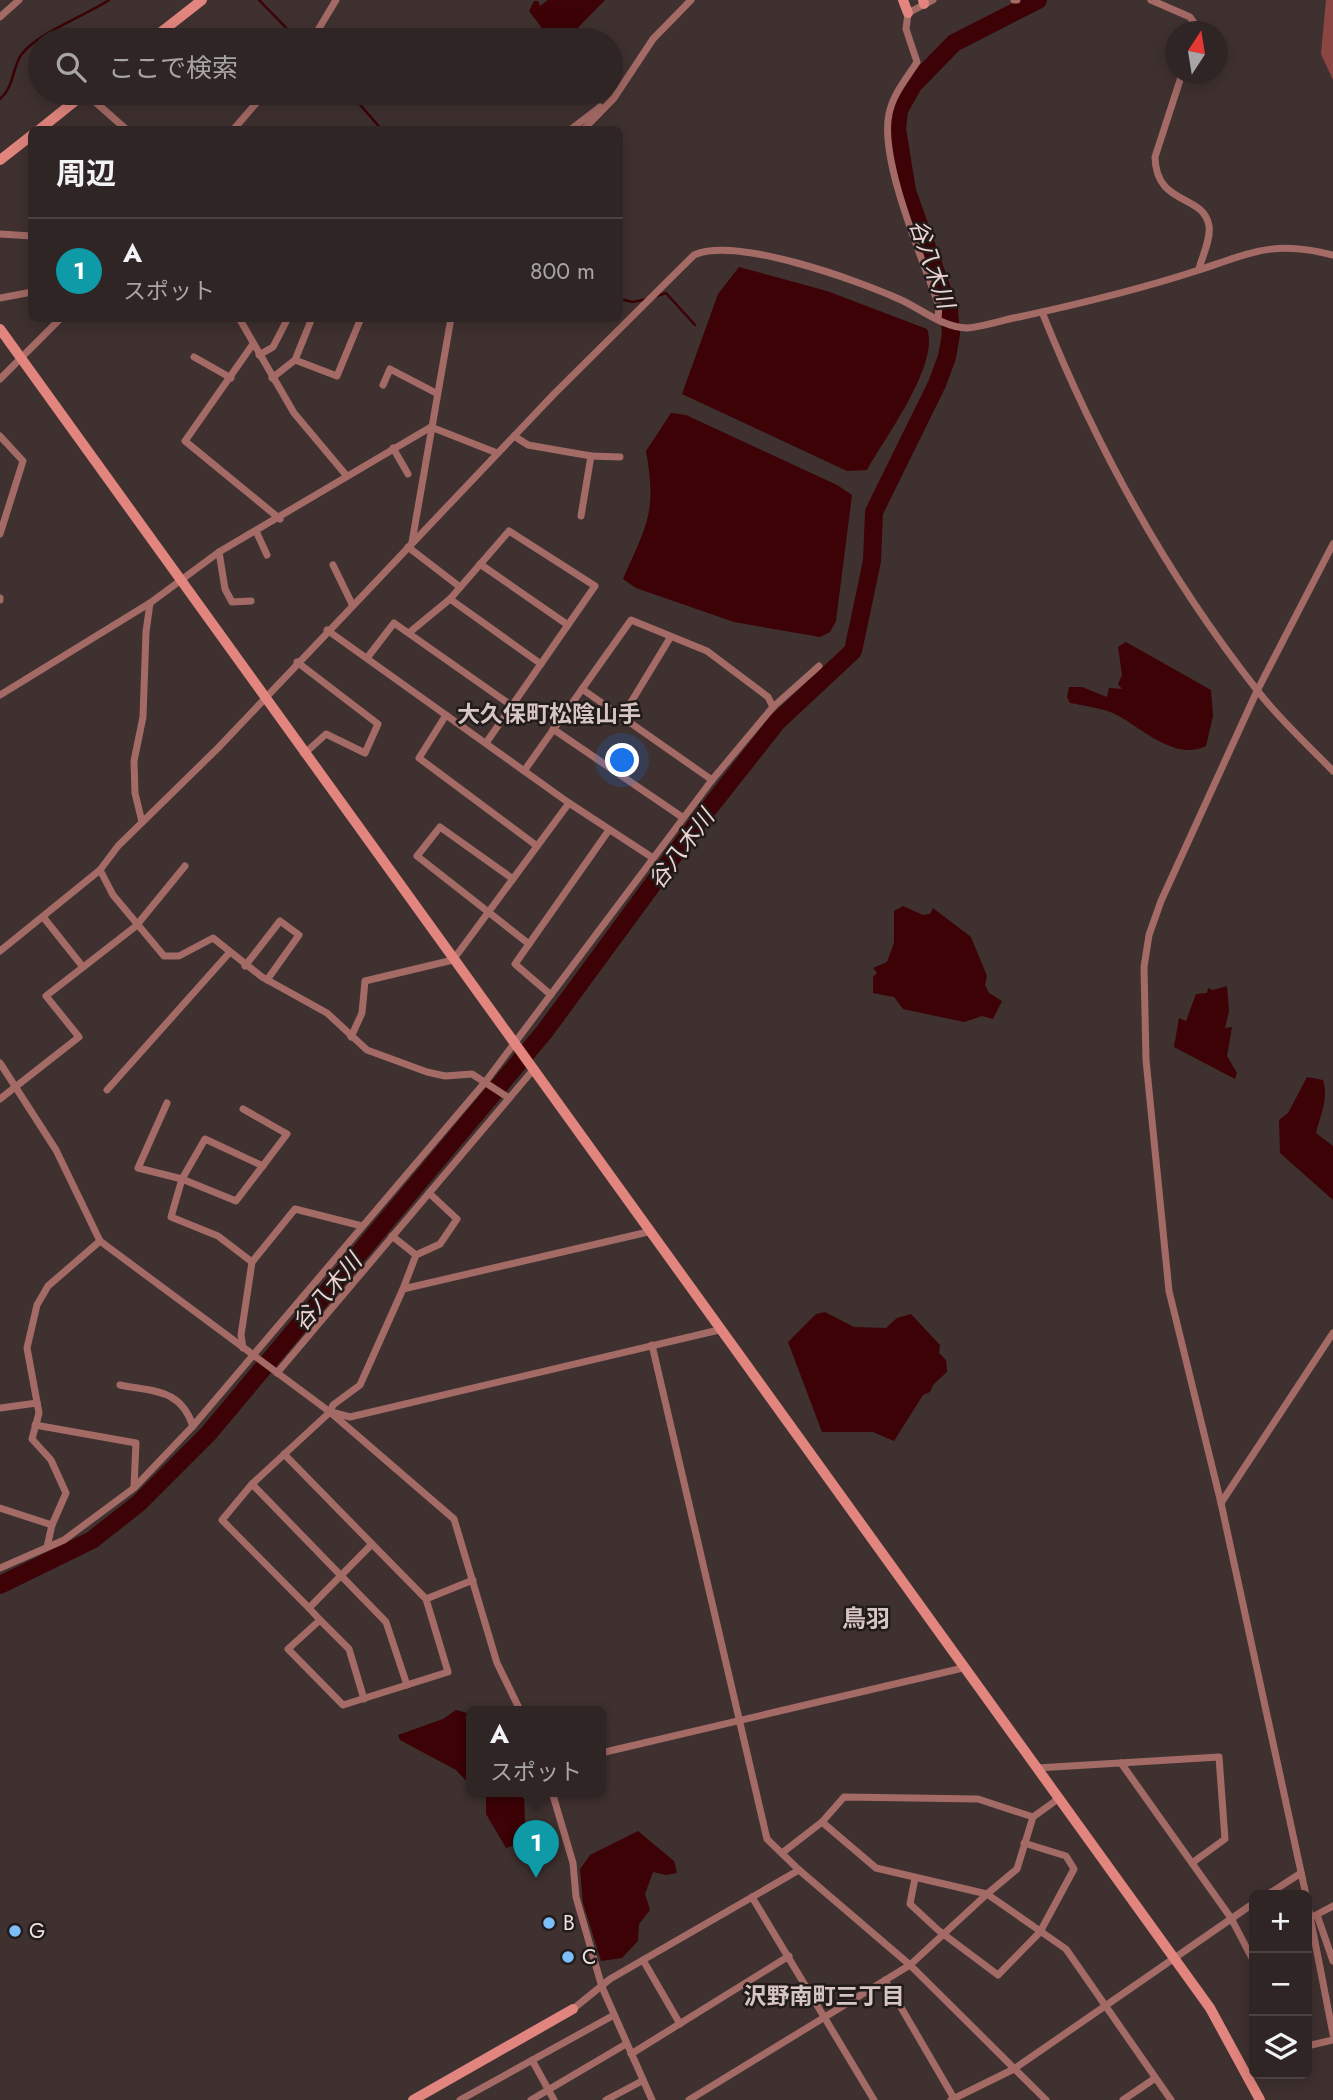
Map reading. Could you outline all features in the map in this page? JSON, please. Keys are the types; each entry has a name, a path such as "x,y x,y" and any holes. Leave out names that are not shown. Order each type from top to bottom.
{"street":[{"path":"0,17 19,0"},
{"path":"166,28 202,0"},
{"path":"319,28 336,0"},
{"path":"623,84 653,39 685,3 691,0"},
{"path":"903,0 908,13 906,29 917,62 892,100 888,117 894,177 939,306 938,319"},
{"path":"1151,0 1190,16 1193,21"},
{"path":"908,13 927,1"},
{"path":"1179,84 1155,157 1155,171 1159,182 1169,192 1185,200 1207,220 1209,229 1199,270"},
{"path":"43,126 70,105"},
{"path":"99,105 122,126"},
{"path":"236,126 255,105"},
{"path":"576,126 604,105"},
{"path":"587,126 607,105"},
{"path":"0,160 28,138"},
{"path":"0,233 28,236"},
{"path":"0,951 100,870 142,822 218,748 263,697 644,301 682,264 702,251 734,249 809,268 877,290 938,319 967,328 1042,312 1199,270 1262,248 1280,247 1332,254"},
{"path":"0,298 28,293"},
{"path":"1042,312 1090,426 1173,572 1257,691 1333,771"},
{"path":"0,379 57,322"},
{"path":"241,322 258,355 294,412 346,475"},
{"path":"258,355 273,347 286,322"},
{"path":"272,378 295,360 310,322"},
{"path":"295,360 337,376 359,322"},
{"path":"410,545 450,322"},
{"path":"0,329 513,1045 1210,2008 1260,2100"},
{"path":"253,344 185,441 279,519"},
{"path":"194,357 231,378"},
{"path":"383,385 390,369 436,393"},
{"path":"1,693 150,603 219,552 431,427"},
{"path":"431,427 497,453"},
{"path":"0,436 23,461 1,523 0,534"},
{"path":"514,436 528,445 553,452 620,457"},
{"path":"393,448 408,474"},
{"path":"581,516 591,456"},
{"path":"256,531 267,555"},
{"path":"410,632 450,600 509,531 595,586 486,743"},
{"path":"1305,1890 1222,1503 1169,1291 1146,1059 1144,967 1149,935 1161,901 1257,691 1333,544"},
{"path":"410,545 460,587"},
{"path":"219,552 225,589 232,602 251,601"},
{"path":"480,564 568,625"},
{"path":"333,565 352,604"},
{"path":"450,600 541,664"},
{"path":"142,822 135,793 134,761 144,717 146,632 150,603"},
{"path":"524,771 631,620 707,651 768,697 773,706"},
{"path":"367,658 394,623 512,706"},
{"path":"327,630 569,803 653,858"},
{"path":"622,717 670,638"},
{"path":"297,662 378,724 365,753 326,734 304,754"},
{"path":"0,1568 64,1540 134,1488 193,1426 486,1081 712,780 773,706 819,666"},
{"path":"582,689 712,780"},
{"path":"446,715 419,758 537,846"},
{"path":"553,729 682,817"},
{"path":"351,1037 362,1013 365,981 453,960 569,803"},
{"path":"513,878 440,827 417,856 529,944"},
{"path":"551,995 515,964 609,830"},
{"path":"0,1099 79,1037 46,996 136,926 185,866"},
{"path":"100,870 113,895 136,926 164,956 179,956 213,937 245,966 327,1013 366,1050 427,1072 445,1076 472,1074 509,1098"},
{"path":"44,918 83,967"},
{"path":"245,966 280,921 299,935 267,980"},
{"path":"107,1090 230,952"},
{"path":"0,1063 56,1150 100,1241 330,1412 454,1518 497,1663 518,1706"},
{"path":"276,1373 533,1070"},
{"path":"167,1103 138,1168 182,1179 236,1201 287,1134 243,1109"},
{"path":"252,1262 218,1237 171,1217 182,1179 205,1139 262,1166"},
{"path":"364,1699 349,1649 222,1520 251,1484 330,1412 333,1405 360,1385 416,1255 440,1244 457,1219 429,1193"},
{"path":"244,1349 241,1335 252,1262 295,1209 362,1226"},
{"path":"403,1289 648,1232"},
{"path":"392,1236 416,1255"},
{"path":"47,1547 52,1525 66,1493 51,1460 32,1440 37,1403 27,1348 37,1305 48,1286 100,1241"},
{"path":"330,1412 349,1417 719,1330"},
{"path":"1222,1503 1333,1333"},
{"path":"652,1345 767,1839 799,1870 910,1965 1046,2100"},
{"path":"120,1385 162,1391 186,1407 193,1426"},
{"path":"0,1408 37,1403"},
{"path":"35,1425 136,1443 134,1488"},
{"path":"284,1454 426,1599 448,1672 343,1705 288,1649 320,1619"},
{"path":"251,1484 386,1622 407,1685"},
{"path":"0,1508 52,1525"},
{"path":"309,1608 372,1544"},
{"path":"426,1599 473,1580"},
{"path":"606,1753 963,1668"},
{"path":"1036,1768 1219,1756 1226,1839 1192,1863"},
{"path":"1121,1763 1231,1918 1249,1953"},
{"path":"553,1797 573,1863 576,1897 602,1987 652,2100"},
{"path":"782,1853 822,1822 844,1797 978,1799 1032,1816"},
{"path":"689,2100 910,1965 1017,1869 1032,1816 1058,1799"},
{"path":"822,1822 876,1868 987,1894 1066,1949 1171,2100"},
{"path":"915,1878 910,1904 998,1975 1040,1932 1074,1870 1066,1856 1024,1843"},
{"path":"413,2100 573,2009 643,1960 799,1870"},
{"path":"1274,1890 1301,1873"},
{"path":"752,1897 874,2100"},
{"path":"885,1980 953,2099 1014,2068 1249,1906"},
{"path":"1314,1916 1333,1906"},
{"path":"1312,1912 1333,1961"},
{"path":"1314,1916 1333,2034"},
{"path":"631,2054 789,1956"},
{"path":"643,1960 680,2024"},
{"path":"460,2100 614,2015"},
{"path":"1312,2045 1333,2040"},
{"path":"531,2100 626,2043"},
{"path":"532,2060 554,2100"},
{"path":"1123,2100 1154,2079"},
{"path":"606,2100 642,2081"}],"shaded area":[{"path":"548,0 605,0 578,28 542,28 529,11 534,1 538,1 540,6"},
{"path":"1326,0 1333,0 1333,80 1321,54"},
{"path":"739,267 827,291 927,329 929,344 918,381 909,401 867,470 847,471 682,394 718,294"},
{"path":"671,413 686,415 837,485 852,495 836,621 830,632 820,637 734,622 636,588 623,579 648,518 650,489 646,451"},
{"path":"1126,642 1211,690 1213,716 1206,746 1194,750 1171,746 1112,713 1070,703 1067,697 1069,687 1082,687 1107,697 1109,688 1122,689 1118,684 1122,675 1118,647"},
{"path":"903,906 923,915 930,914 933,908 971,937 987,976 985,985 989,993 1002,1001 993,1019 982,1016 964,1022 903,1009 894,997 873,993 873,977 877,973 873,968 887,962 894,943 894,911"},
{"path":"1227,986 1229,1011 1225,1028 1232,1027 1227,1056 1237,1073 1235,1079 1174,1047 1179,1018 1186,1021 1196,994 1207,993 1208,988 1213,990"},
{"path":"1307,1077 1323,1080 1325,1087 1316,1133 1333,1146 1333,1200 1280,1153 1279,1120 1288,1113"},
{"path":"825,1312 854,1327 886,1328 897,1318 911,1314 940,1345 939,1353 946,1360 947,1372 933,1385 930,1392 923,1395 894,1441 873,1432 822,1432 788,1342 816,1314"},
{"path":"456,1710 466,1713 466,1781 456,1770 400,1740 398,1735 443,1719"},
{"path":"486,1797 524,1797 525,1824 518,1844 506,1848 486,1814"},
{"path":"638,1831 674,1861 677,1873 666,1875 653,1872 645,1894 650,1910 639,1924 638,1941 622,1958 601,1961 583,1903 580,1869 590,1855"}],"waterway":[{"path":"58,28 109,0"},
{"path":"259,0 286,28"},
{"name":"谷八木川","path":"0,1585 92,1540 139,1503 208,1434 545,1031 702,817 777,722 853,651 872,561 874,512 937,384 947,357 951,334 949,309 907,191 897,129 899,110 913,85 954,43 1038,0"},
{"path":"0,99 8,89 21,55 28,47"},
{"path":"360,105 379,126"},
{"path":"657,296 666,293 695,325"},
{"path":"623,300 633,302 647,299"}],"place":[{"name":"A","path":"536,1878"},
{"name":"B","path":"549,1923"},
{"name":"G","path":"15,1931"},
{"name":"C","path":"568,1957"}],"district":[{"name":"大久保町松陰山手","path":"549,714"},
{"name":"鳥羽","path":"866,1619"},
{"name":"沢野南町三丁目","path":"824,1996"}]}
